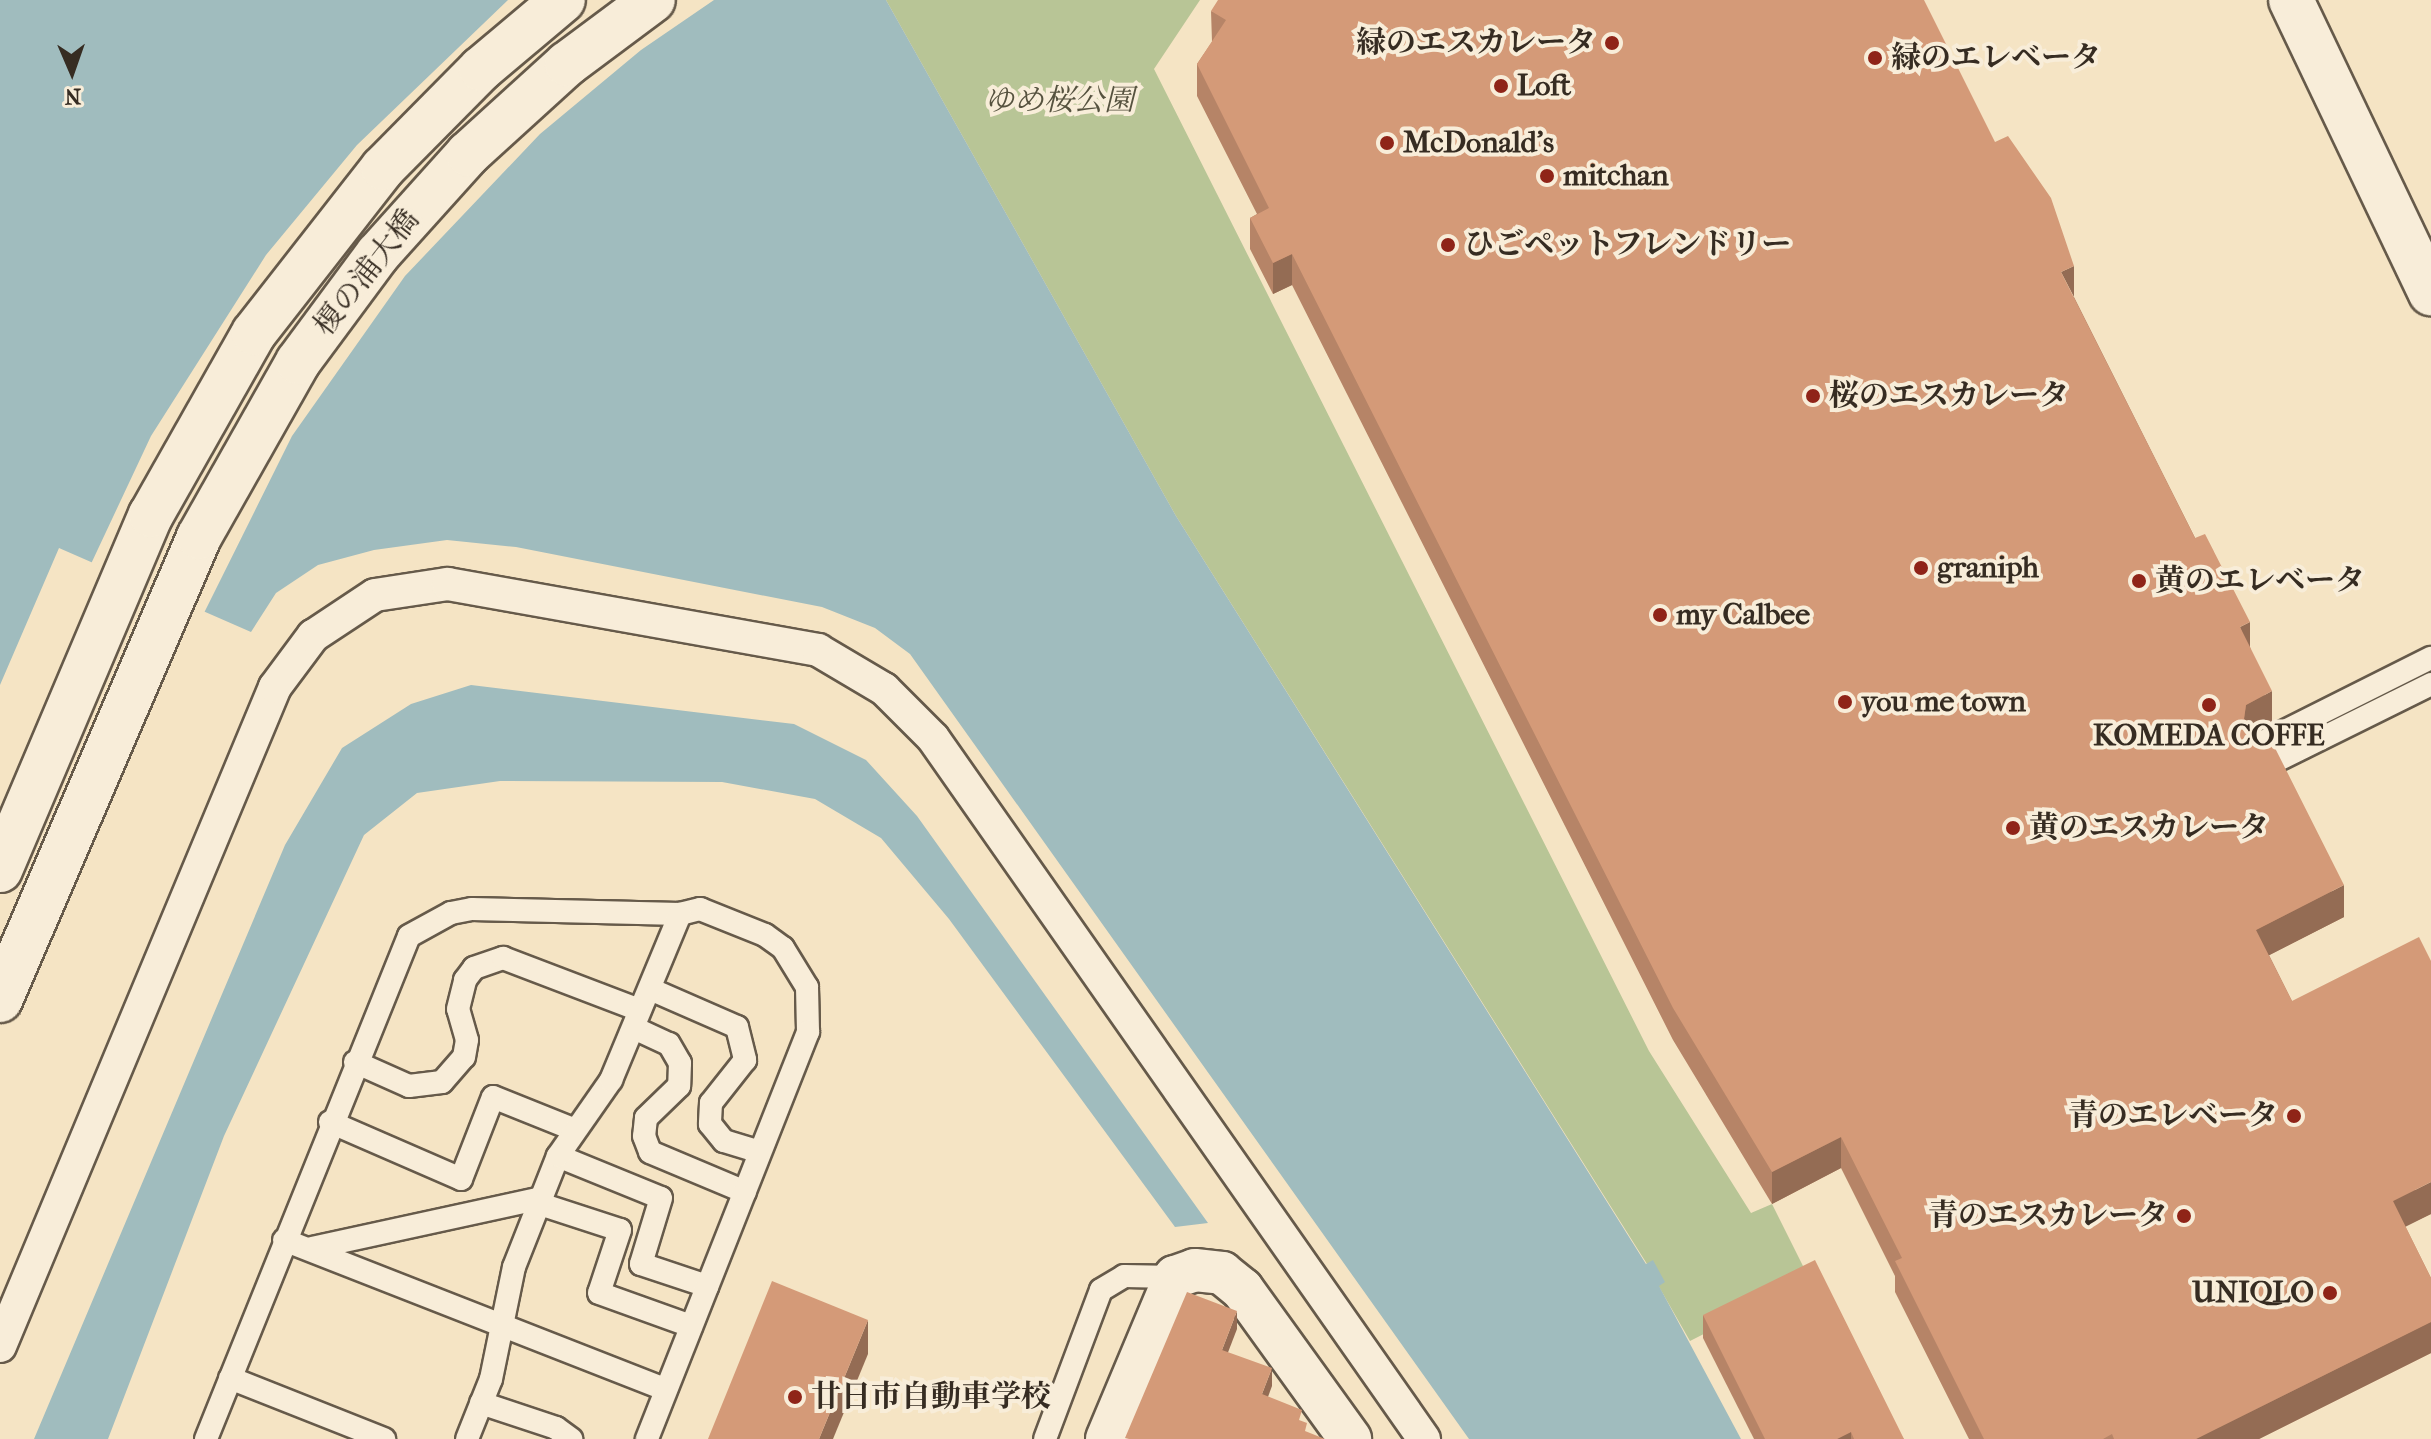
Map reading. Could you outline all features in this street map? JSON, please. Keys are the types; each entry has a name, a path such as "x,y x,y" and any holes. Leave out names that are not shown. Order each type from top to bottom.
{"street":[{"name":"榎の浦大橋","path":"0,870 116,594 189,440 294,276 430,117 563,0"},
{"name":"榎の浦大橋","path":"0,1000 165,614 263,419 378,254 517,108 653,0"},
{"path":"2291,0 2431,293"},
{"path":"0,1346 275,687 313,636 375,595 448,584 818,650 884,689 933,738 1424,1439"},
{"path":"1107,1439 1175,1277 1195,1270 1222,1273 1242,1289 1350,1439"}],"lane":[{"path":"2431,658 2263,755 2431,684"},
{"path":"206,1439 330,1122 398,955 409,936 426,925 472,909 680,914 700,909 765,935 783,948 807,987 808,1032 647,1439"},
{"path":"467,1439 481,1403 503,1326 514,1267 558,1156 611,1080 680,914"},
{"path":"355,1062 409,1086 442,1082 464,1057 467,1040 458,1009 465,980 474,968 503,958 637,1019 669,1044 680,1063 679,1086 646,1118 644,1136 650,1152 745,1192"},
{"path":"650,989 737,1027 745,1060 711,1103 710,1124 724,1141 759,1152"},
{"path":"330,1122 461,1179 493,1097 575,1130"},
{"path":"558,1156 661,1198 641,1264 707,1286"},
{"path":"312,1248 541,1201 620,1230 599,1293 691,1326"},
{"path":"284,1240 312,1248 666,1390"},
{"path":"1045,1439 1101,1290 1124,1276 1175,1277"},
{"path":"230,1378 384,1439"},
{"path":"481,1403 556,1428 571,1439"}],"green space":[{"name":"ゆめ桜公園","path":"886,0 1200,0 1154,69 1649,1051 1751,1213 1772,1204 1810,1280 1690,1341 1658,1285 1653,1261 1647,1264 1176,516"}],"water":[{"path":"0,0 886,0 1176,516 1646,1264 1653,1260 1665,1282 1659,1286 1741,1439 1469,1439 910,654 875,628 822,607 516,547 447,540 374,550 318,565 276,593 251,632 59,548 0,685"},
{"path":"471,685 794,724 866,760 917,816 1208,1223 1175,1227 949,919 881,838 815,799 722,782 500,781 417,793 364,835 224,1136 108,1439 34,1439 285,845 342,748 411,704"}],"pier":[{"path":"508,0 714,0 641,50 540,134 405,276 292,436 203,615 90,566 151,436 266,255 357,145"}],"building":[{"path":"1218,0 1924,0 1995,142 2008,136 2051,198 2074,266 2061,272 2195,538 2205,534 2250,622 2240,627 2272,691 2246,705 2244,719 2256,728 2260,745 2274,746 2344,885 2256,930 2292,1001 2419,937 2431,961 2431,1182 2393,1201 2431,1278 2431,1322 2196,1439 2114,1439 2112,1434 2103,1439 1984,1439 1895,1261 1902,1258 1841,1137 1772,1172 1673,1008 1292,254 1273,263 1250,218 1269,208 1197,64 1226,20 1211,11"},
{"path":"1815,1260 1904,1439 1854,1439 1851,1432 1837,1439 1765,1439 1703,1315"},
{"name":"廿日市自動車学校","path":"772,1281 868,1320 819,1439 708,1439"},
{"path":"1187,1292 1237,1311 1222,1350 1272,1368 1262,1394 1302,1410 1299,1420 1307,1423 1305,1431 1325,1439 1125,1438"}],"place":[{"name":"緑のエスカレータ","path":"1612,43"},
{"name":"緑のエレベータ","path":"1875,58"},
{"name":"Loft","path":"1501,86"},
{"name":"McDonald's","path":"1387,143"},
{"name":"mitchan","path":"1547,176"},
{"name":"ひごペットフレンドリー","path":"1448,245"},
{"name":"桜のエスカレータ","path":"1813,396"},
{"name":"graniph","path":"1921,568"},
{"name":"黄のエレベータ","path":"2139,581"},
{"name":"my Calbee","path":"1660,615"},
{"name":"you me town","path":"1845,702"},
{"name":"KOMEDA COFFE","path":"2209,705"},
{"name":"黄のエスカレータ","path":"2013,828"},
{"name":"青のエレベータ","path":"2294,1116"},
{"name":"青のエスカレータ","path":"2184,1216"},
{"name":"UNIQLO","path":"2330,1293"},
{"name":"廿日市自動車学校","path":"795,1397"}]}
